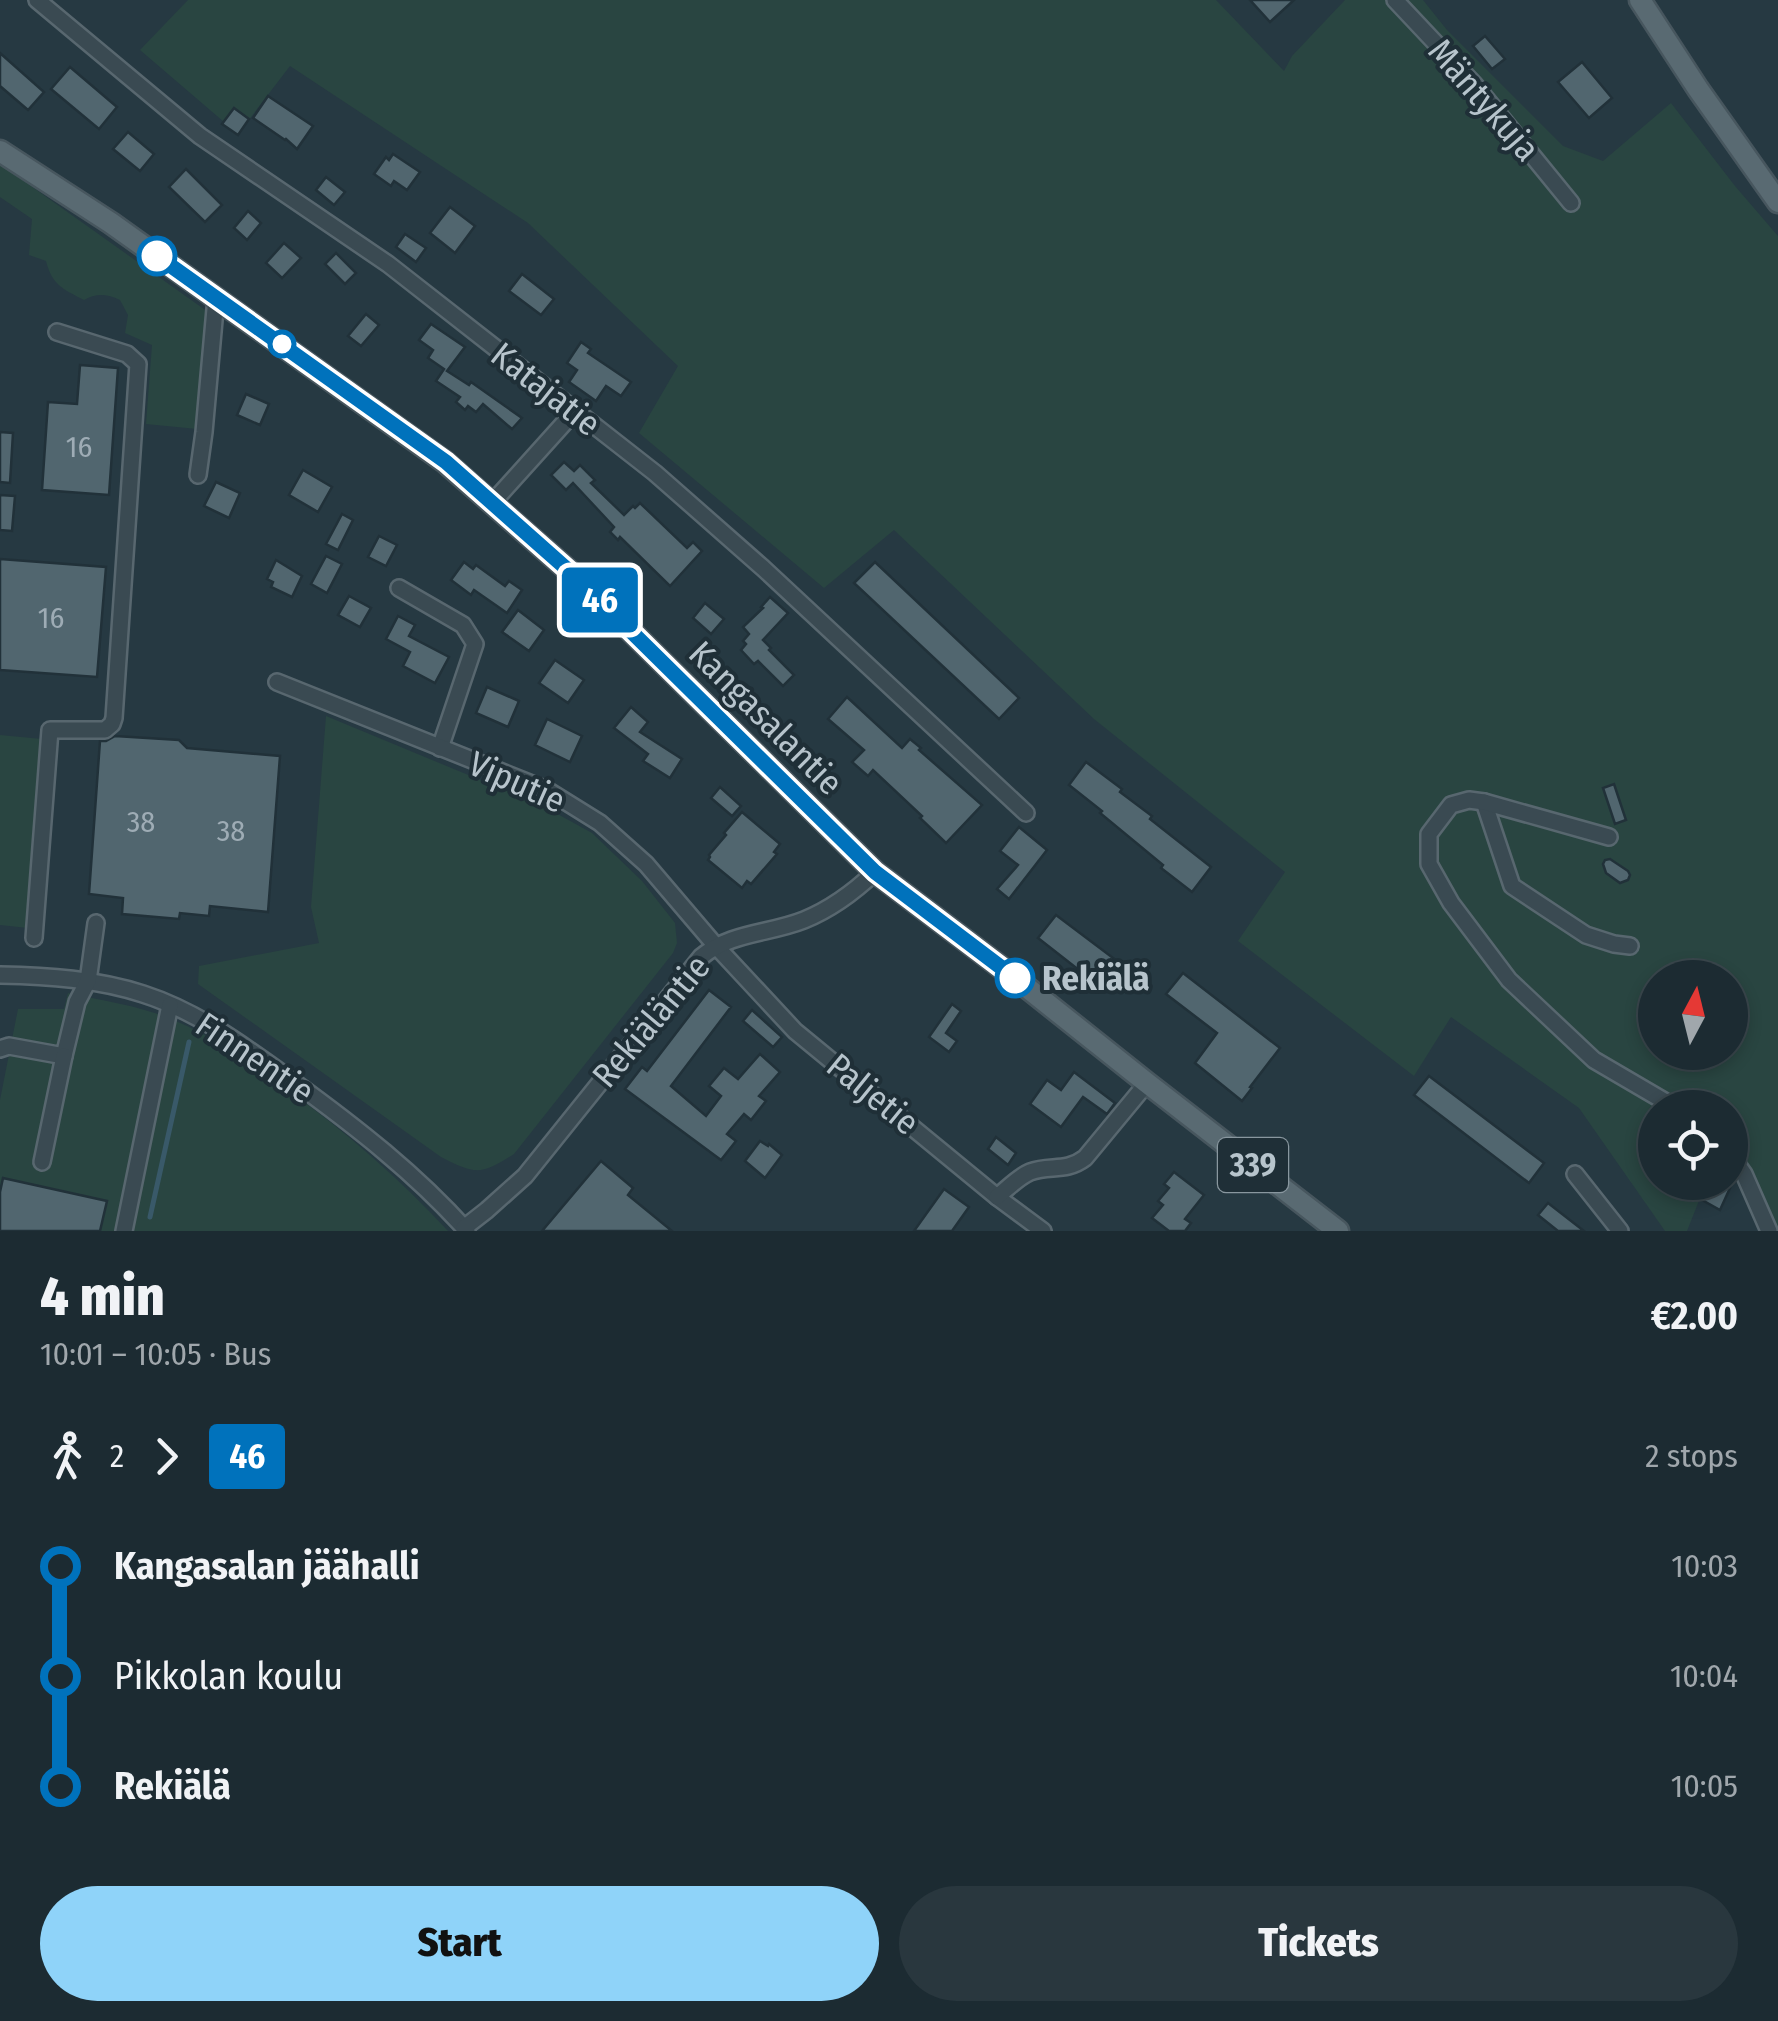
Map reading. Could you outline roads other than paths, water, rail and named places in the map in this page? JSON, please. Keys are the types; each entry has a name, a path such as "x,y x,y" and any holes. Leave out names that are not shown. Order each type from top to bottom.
{"main road":[{"path":"1640,0 1778,202"},
{"name":"Kangasalantie","path":"0,151 110,223 446,462 592,592 875,872 1338,1231"}],"street":[{"name":"Katajatie","path":"37,0 171,113 388,264 655,474 763,568 1026,813"},
{"name":"Mäntykuja","path":"1395,0 1474,84 1571,203"},
{"path":"198,475 216,298"},
{"path":"34,938 50,730 105,730 114,718 138,364 128,354 57,332"},
{"path":"493,502 575,411"},
{"path":"398,588 463,625 475,644 440,748"},
{"name":"Viputie","path":"277,682 547,790 600,823 646,864 716,945"},
{"path":"1608,838 1469,800 1450,805 1430,834 1429,864 1451,902 1509,980 1594,1060 1645,1090"},
{"path":"1484,802 1512,886 1586,935 1630,946"},
{"name":"Rekiäläntie","path":"466,1229 525,1176 700,956 716,945 746,934 802,921 852,894 875,872"},
{"path":"42,1162 76,1002 88,981 96,923"},
{"name":"Paljetie","path":"716,945 796,1032 1043,1231"},
{"name":"Finnentie","path":"0,974 61,977 142,994 238,1042 396,1160 466,1229"},
{"path":"124,1231 170,1005"},
{"path":"0,1049 10,1046 64,1056"},
{"path":"997,1197 1026,1174 1074,1166 1147,1083"},
{"path":"1575,1174 1620,1231"},
{"path":"1748,1183 1769,1231"}],"waterway":[{"path":"150,1217 189,1042"}],"place":[{"name":"Rekiälä","path":"1015,978"}]}
